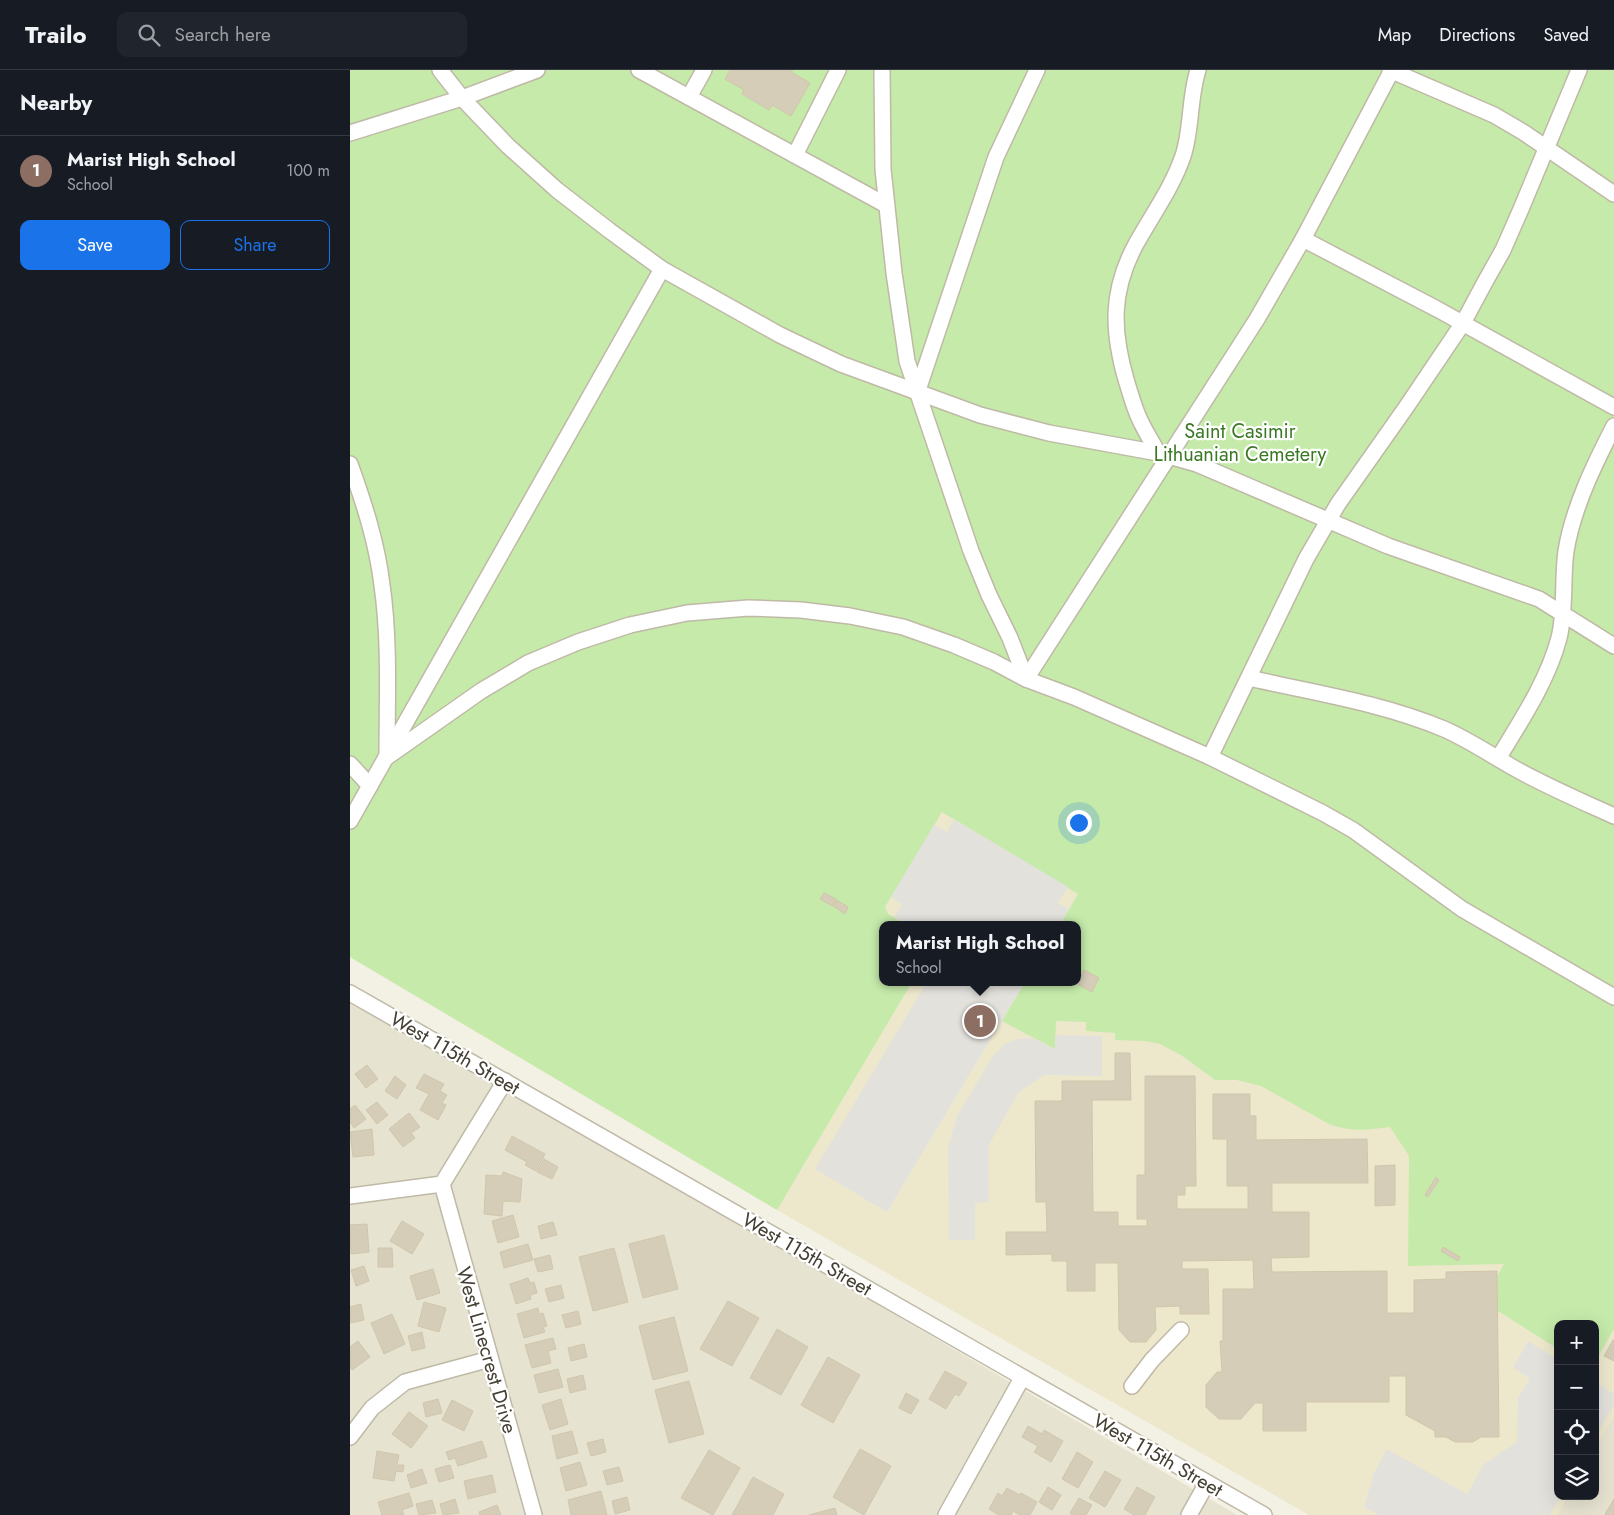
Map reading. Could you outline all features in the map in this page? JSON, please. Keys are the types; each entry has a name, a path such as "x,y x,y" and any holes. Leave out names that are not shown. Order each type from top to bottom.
{"street":[{"path":"440,70 462,98 508,146 557,190 662,269 780,335 841,364 980,415 1050,433 1164,455 1197,464 1388,546 1539,599 1614,646"},
{"path":"350,133 462,98 536,70"},
{"path":"639,70 886,205"},
{"path":"689,97 704,70"},
{"path":"795,155 838,70"},
{"path":"882,70 882,169 896,290 907,361 971,551 1026,679"},
{"path":"918,393 996,157 1037,70"},
{"path":"1164,455 1139,419 1121,362 1116,341 1117,297 1136,244 1169,188 1184,154 1193,85 1198,70"},
{"path":"1026,679 1164,455 1197,415 1257,319 1303,239 1391,70 1494,115 1614,194"},
{"path":"1210,757 1306,559 1363,467 1463,323 1503,250 1579,70"},
{"path":"1303,239 1463,323 1614,407"},
{"path":"350,822 662,269"},
{"path":"1499,757 1534,697 1551,661 1559,638 1566,550 1572,522 1586,486 1614,426"},
{"path":"350,464 361,493 374,540 382,583 387,634 387,757"},
{"path":"387,757 481,691 528,663 578,642 630,625 688,613 757,608 801,610 850,616 903,627 954,645 994,662 1026,679 1074,697 1210,757 1323,813 1345,826 1462,909 1612,991"},
{"path":"1249,678 1364,703 1405,715 1444,730 1499,757 1513,767 1542,782 1614,816"},
{"path":"350,764 370,786"},
{"name":"West 115th Street","path":"350,993 1264,1515"},
{"path":"350,1196 442,1184 505,1081"},
{"name":"West Linecrest Drive","path":"442,1184 534,1515"},
{"path":"1132,1386 1152,1360 1181,1330"},
{"path":"350,1437 372,1408 405,1382 490,1359"},
{"path":"946,1515 1022,1378"},
{"path":"1188,1515 1206,1483"}],"shaded area":[{"path":"605,659 1614,1084 1614,1415 1599,1441 1599,1320 1554,1320 1554,1500 1566,1500 1557,1515 1309,1515 777,1210 350,957"},
{"path":"954,819 1068,887 1058,903 1069,909 1062,921 900,921 894,917 902,904 891,897 934,825 947,832"},
{"path":"925,986 1023,986 887,1212 815,1169"},
{"path":"350,1001 716,1210 1237,1515 350,1515"},
{"path":"1055,1035 1102,1036 1102,1076 1044,1075 1018,1093 989,1145 989,1202 975,1203 975,1240 949,1240 948,1148 957,1116 993,1056 1005,1044 1018,1039 1033,1038 1055,1049"},
{"path":"1528,1341 1554,1357 1554,1500 1559,1500 1550,1515 1379,1515 1364,1507 1374,1473 1387,1449 1467,1494 1484,1464 1517,1442 1518,1398 1530,1378 1513,1368"},
{"path":"1599,1385 1614,1394 1614,1405 1599,1430"},
{"path":"1614,1415 1614,1515 1557,1515 1566,1500 1599,1500 1599,1441"}],"green space":[{"name":"Saint Casimir Lithuanian Cemetery","path":"350,70 1614,70 1614,1329 1599,1355 1599,1320 1554,1320 1554,1346 1498,1311 1497,1277 1504,1264 1408,1266 1409,1156 1390,1127 1359,1130 1329,1124 1261,1086 1237,1080 1215,1080 1181,1055 1160,1044 1146,1041 1115,1040 1115,1033 1086,1031 1086,1022 1056,1021 1055,1049 1002,1021 1023,986 1081,986 1081,921 1062,921 1078,894 942,812 885,907 888,914 900,921 879,921 879,986 910,986 777,1210 350,957"}],"building":[{"path":"730,70 793,70 791,72 810,83 791,116 772,105 769,110 742,94 744,90 725,79"},
{"path":"824,893 836,899 832,906 820,899"},
{"path":"837,900 848,907 845,914 833,906"},
{"path":"1084,970 1099,978 1092,992 1081,986 1081,976"},
{"path":"1115,1053 1130,1053 1131,1100 1092,1100 1093,1212 1118,1212 1118,1226 1147,1226 1147,1219 1137,1219 1137,1175 1145,1175 1145,1076 1195,1076 1196,1186 1185,1186 1185,1195 1177,1195 1177,1209 1248,1209 1248,1186 1227,1186 1227,1139 1213,1139 1213,1094 1250,1094 1250,1116 1256,1116 1256,1140 1367,1139 1368,1183 1272,1183 1272,1212 1309,1212 1309,1257 1271,1258 1272,1272 1387,1271 1387,1313 1414,1313 1414,1280 1446,1279 1446,1272 1497,1271 1499,1437 1481,1437 1473,1442 1455,1442 1446,1437 1435,1437 1435,1431 1406,1415 1406,1376 1389,1376 1389,1402 1306,1402 1306,1431 1263,1431 1263,1403 1255,1403 1241,1419 1219,1419 1206,1407 1206,1385 1217,1372 1222,1372 1220,1341 1223,1341 1223,1289 1254,1289 1253,1260 1182,1261 1182,1269 1208,1269 1209,1314 1180,1314 1180,1306 1155,1307 1156,1330 1146,1342 1130,1342 1119,1330 1118,1263 1095,1263 1095,1291 1067,1291 1067,1261 1052,1261 1052,1254 1006,1255 1006,1232 1047,1232 1046,1202 1036,1202 1035,1101 1062,1101 1062,1081 1115,1081"},
{"path":"367,1065 378,1079 366,1088 355,1074"},
{"path":"424,1074 444,1084 440,1091 447,1095 442,1103 446,1105 438,1120 420,1110 429,1094 416,1088"},
{"path":"395,1076 406,1085 397,1099 385,1091"},
{"path":"377,1102 388,1115 377,1124 366,1110"},
{"path":"355,1105 366,1119 354,1128 350,1122 350,1109"},
{"path":"409,1113 420,1127 411,1133 415,1138 403,1147 389,1129"},
{"path":"372,1129 374,1155 353,1157 350,1132"},
{"path":"512,1136 545,1154 536,1171 525,1165 527,1162 505,1150"},
{"path":"544,1159 558,1167 552,1179 537,1172"},
{"path":"1395,1165 1395,1205 1375,1206 1375,1166"},
{"path":"503,1172 522,1179 520,1202 503,1201 502,1216 484,1214 486,1175 502,1176"},
{"path":"1436,1177 1439,1180 1428,1197 1425,1195"},
{"path":"513,1215 519,1237 498,1243 492,1221"},
{"path":"402,1221 424,1234 412,1254 390,1241"},
{"path":"553,1222 557,1235 541,1239 538,1226"},
{"path":"367,1224 369,1252 351,1254 350,1225"},
{"path":"664,1235 678,1289 643,1298 629,1244"},
{"path":"528,1244 533,1260 504,1268 500,1252"},
{"path":"1443,1247 1460,1257 1458,1261 1441,1251"},
{"path":"378,1248 392,1248 393,1267 378,1267"},
{"path":"614,1248 628,1302 593,1311 579,1257"},
{"path":"550,1255 553,1269 538,1272 534,1259"},
{"path":"364,1266 369,1281 356,1286 351,1270"},
{"path":"433,1269 440,1293 417,1300 410,1276"},
{"path":"528,1278 530,1283 534,1282 537,1293 530,1295 531,1299 516,1304 510,1284"},
{"path":"561,1285 564,1298 549,1302 545,1289"},
{"path":"728,1301 759,1318 732,1366 700,1349"},
{"path":"424,1302 446,1308 439,1332 418,1326"},
{"path":"361,1304 364,1320 351,1323 350,1307"},
{"path":"538,1308 539,1314 543,1313 547,1326 543,1327 545,1332 524,1338 517,1314"},
{"path":"578,1311 581,1324 566,1328 562,1315"},
{"path":"392,1314 405,1344 384,1354 371,1323"},
{"path":"674,1317 688,1371 653,1380 639,1326"},
{"path":"777,1329 808,1347 781,1395 750,1378"},
{"path":"422,1332 425,1348 412,1351 408,1336"},
{"path":"553,1338 556,1349 548,1351 551,1363 532,1368 525,1345"},
{"path":"1614,1340 1614,1361 1604,1356"},
{"path":"358,1341 370,1357 352,1370 350,1367 350,1347"},
{"path":"584,1344 587,1357 571,1361 568,1348"},
{"path":"828,1357 860,1375 833,1423 801,1405"},
{"path":"558,1369 563,1387 539,1393 534,1375"},
{"path":"945,1371 967,1383 959,1396 955,1394 946,1409 929,1399"},
{"path":"583,1375 586,1389 570,1393 567,1379"},
{"path":"689,1381 704,1434 669,1443 655,1390"},
{"path":"906,1393 919,1400 911,1414 899,1408"},
{"path":"438,1399 442,1413 426,1417 423,1403"},
{"path":"561,1399 568,1424 550,1430 542,1405"},
{"path":"452,1400 473,1411 464,1431 442,1420"},
{"path":"409,1412 428,1426 411,1448 392,1434"},
{"path":"1028,1426 1042,1434 1044,1430 1063,1441 1051,1462 1034,1452 1038,1446 1022,1437"},
{"path":"572,1431 578,1453 557,1459 552,1436"},
{"path":"603,1439 606,1452 591,1456 587,1443"},
{"path":"482,1441 487,1457 458,1466 455,1458 449,1460 446,1452"},
{"path":"860,1449 891,1466 864,1515 833,1497"},
{"path":"709,1450 740,1468 713,1515 681,1498"},
{"path":"377,1451 399,1455 397,1465 404,1465 403,1472 396,1471 394,1481 373,1478"},
{"path":"1077,1452 1093,1462 1078,1488 1062,1479"},
{"path":"580,1462 587,1485 566,1491 560,1468"},
{"path":"450,1465 454,1478 439,1482 435,1469"},
{"path":"619,1467 623,1481 607,1485 603,1471"},
{"path":"422,1469 427,1483 411,1488 407,1475"},
{"path":"1105,1471 1121,1480 1105,1507 1089,1498"},
{"path":"492,1475 496,1492 468,1499 464,1481"},
{"path":"753,1477 784,1494 773,1515 732,1515"},
{"path":"1048,1487 1061,1495 1052,1510 1039,1502"},
{"path":"1137,1487 1155,1497 1145,1515 1134,1515 1124,1509"},
{"path":"1007,1488 1037,1502 1030,1515 1020,1515 1013,1511 1011,1515 999,1515 989,1509 998,1493 1002,1496"},
{"path":"601,1491 607,1515 571,1515 568,1500"},
{"path":"409,1493 413,1506 402,1510 404,1515 382,1515 378,1502"},
{"path":"627,1497 630,1510 615,1514 612,1501"},
{"path":"1079,1498 1092,1505 1086,1515 1073,1515 1070,1513"},
{"path":"455,1499 459,1513 443,1515 440,1504"},
{"path":"1614,1499 1614,1515 1605,1514"},
{"path":"432,1500 436,1513 419,1515 416,1504"},
{"path":"497,1505 501,1515 480,1515 479,1512"},
{"path":"835,1508 837,1515 809,1515"}],"place":[{"name":"Marist High School","path":"980,1021"}]}
